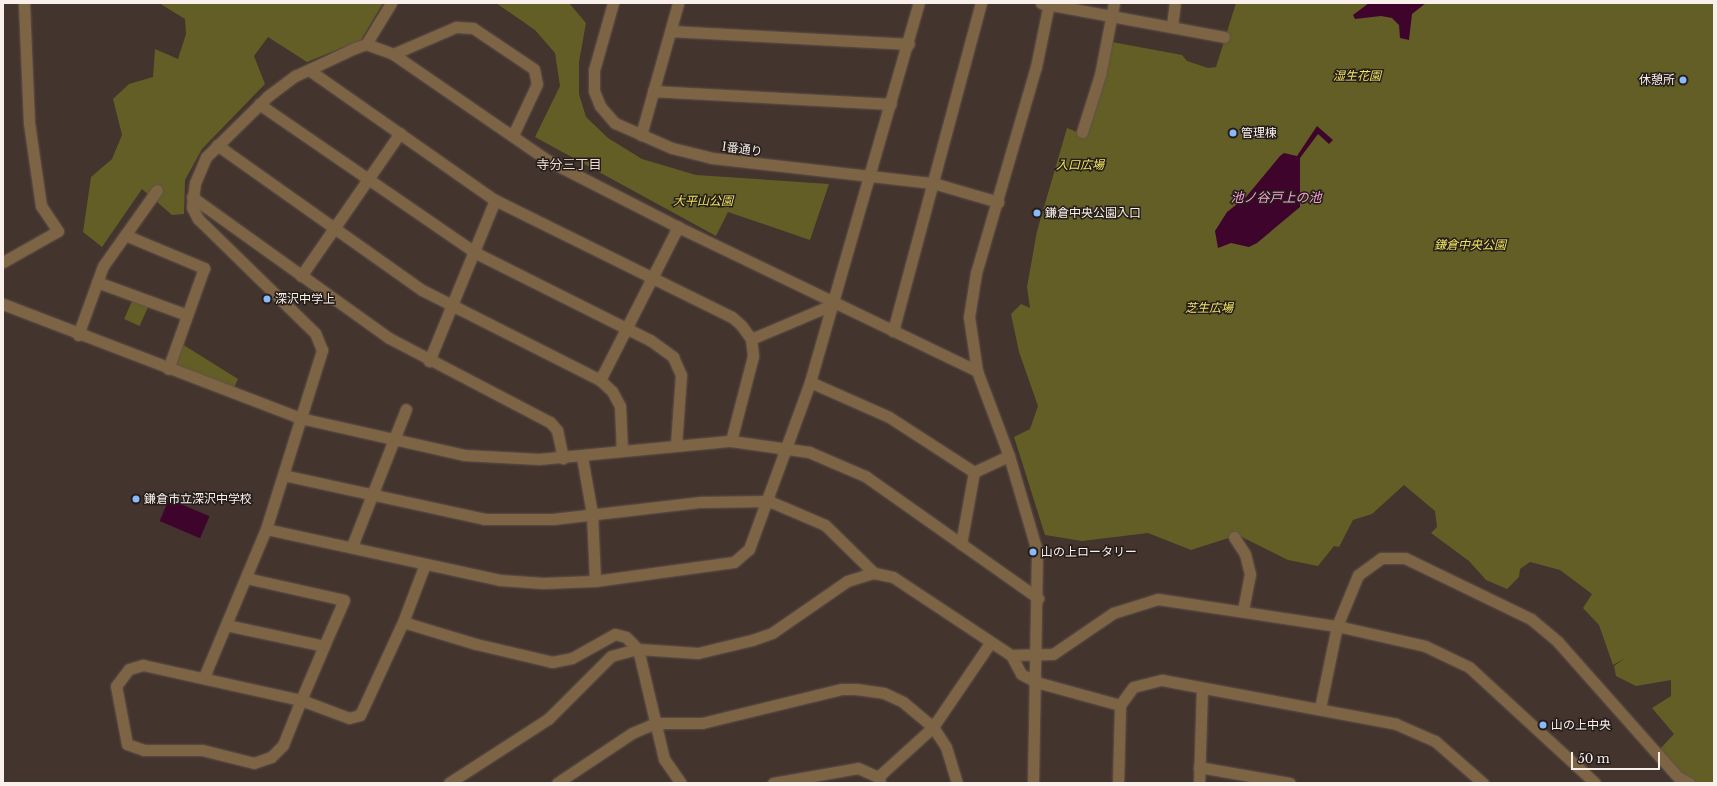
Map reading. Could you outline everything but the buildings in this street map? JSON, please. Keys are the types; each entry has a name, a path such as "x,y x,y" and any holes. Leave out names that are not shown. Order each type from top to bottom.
{"street":[{"path":"3,262 58,231 41,206 29,123 24,3"},
{"path":"204,677 266,529 300,418 321,359 322,350 315,333 208,231 198,219 192,197 201,166 217,145 259,104 281,85 309,70 366,44 391,3"},
{"name":"1番通り","path":"613,3 594,70 594,91 600,106 616,122 641,135 672,148 712,158 933,183 998,202"},
{"path":"641,135 678,3"},
{"path":"266,529 352,546 500,580 595,581 734,562 750,549 769,500 810,382 872,175 919,3"},
{"path":"893,332 981,3"},
{"path":"1082,132 1113,16 1114,3"},
{"path":"1172,26 1175,3"},
{"path":"1033,783 1038,598 1037,551 1009,456 977,371 970,298 1036,67 1046,4 1224,36"},
{"path":"393,54 456,27 473,28 534,69 537,84 513,135"},
{"path":"671,30 909,44"},
{"path":"366,44 393,54 513,135 547,160 834,304 977,371"},
{"path":"309,70 495,200 732,317 751,339 750,372 731,441"},
{"path":"653,91 891,104"},
{"path":"259,104 367,181 474,252 627,330 673,357 681,375 676,445"},
{"path":"301,276 400,133"},
{"path":"217,145 335,228 452,306 600,380 612,391 620,406 622,451"},
{"path":"78,335 102,266 157,190"},
{"path":"192,197 389,338 429,361 550,422 557,430 563,458"},
{"path":"429,361 495,200"},
{"path":"600,380 627,330 678,227"},
{"path":"125,235 203,265 168,369"},
{"path":"97,282 187,315"},
{"path":"3,304 78,335 300,418 393,440 506,460 582,457 676,445 731,441 788,447 832,460 865,476 1038,598"},
{"path":"751,339 834,304"},
{"path":"810,382 888,417 974,472"},
{"path":"352,546 406,409"},
{"path":"974,472 1009,456"},
{"path":"582,457 592,514 595,581"},
{"path":"961,544 974,472"},
{"path":"283,475 484,518 553,519 701,502 769,500 825,525 874,573"},
{"path":"1234,536 1245,554 1250,574 1243,610"},
{"path":"1320,708 1336,626 1358,575 1372,563 1392,556 1405,558 1439,572 1523,614 1558,642 1676,780 1689,783"},
{"path":"246,578 344,600 301,700 283,745 262,762 246,762 188,748 144,750 127,744 116,686 129,669 143,666 204,677 301,700 349,718 360,715 403,622 425,564"},
{"path":"449,783 548,719 611,656 638,649 698,653 772,634 847,581 874,573 893,577 990,643 1011,655 1037,656 1053,654 1113,613 1142,601 1171,599 1336,626 1426,646 1459,661 1595,783"},
{"path":"403,622 545,661 572,658 614,634 626,637 638,649 664,759 681,783"},
{"path":"226,625 324,646"},
{"path":"773,783 858,768 879,780 932,727 990,643"},
{"path":"1011,655 1021,674 1036,682 1120,705"},
{"path":"1118,783 1120,705 1133,687 1148,681 1202,688 1320,708 1422,733 1458,757 1483,783"},
{"path":"1198,783 1202,688"},
{"path":"557,783 632,733 655,723 702,723 841,689 856,689 884,693 903,702 932,727 946,747 957,783"},
{"path":"1199,767 1290,783"}],"green space":[{"path":"159,3 383,3 361,40 307,62 268,37 254,56 265,84 202,149 185,180 184,214 172,215 142,189 102,247 83,232 91,177 112,159 122,135 113,99 129,84 153,77 155,49 178,59 186,34 185,19"},
{"name":"大平山公園","path":"496,3 569,3 586,23 579,62 579,94 586,117 608,138 642,159 696,175 829,184 810,240 728,212 716,236 535,137 560,86 555,53 535,30"},
{"name":"鎌倉中央公園","path":"1236,3 1714,3 1714,783 1696,783 1681,774 1660,749 1674,734 1652,708 1671,696 1671,680 1636,686 1616,676 1614,666 1625,658 1613,665 1599,625 1583,608 1592,594 1560,570 1530,562 1520,569 1519,577 1507,589 1486,580 1469,561 1431,533 1437,527 1435,511 1404,485 1372,514 1353,520 1339,547 1334,546 1318,566 1288,560 1238,535 1191,550 1148,533 1082,541 1045,535 1014,437 1030,429 1038,406 1019,352 1011,314 1021,304 1030,308 1027,287 1037,231 1067,128 1077,132 1112,42 1182,55 1187,61 1208,68 1216,67"},
{"path":"133,299 149,306 140,326 124,319"},
{"path":"182,344 238,379 234,388 175,366"}],"water":[{"path":"1369,3 1426,3 1412,14 1409,40 1400,38 1399,25 1392,18 1381,16 1355,19 1353,15"},
{"name":"池ノ谷戸上の池","path":"1317,126 1333,140 1329,144 1318,134 1300,158 1300,207 1257,243 1249,247 1231,243 1218,248 1215,231 1227,212 1246,197 1280,156 1284,153 1297,156"},
{"path":"169,499 210,516 200,538 160,521"}],"place":[{"name":"休憩所","path":"1683,80"},
{"name":"管理棟","path":"1233,133"},
{"name":"鎌倉中央公園入口","path":"1037,213"},
{"name":"深沢中学上","path":"267,299"},
{"name":"鎌倉市立深沢中学校","path":"136,499"},
{"name":"山の上ロータリー","path":"1033,552"},
{"name":"山の上中央","path":"1543,725"}],"district":[{"name":"寺分三丁目","path":"569,165"}],"park label":[{"name":"湿生花園","path":"1357,76"},
{"name":"入口広場","path":"1080,165"},
{"name":"芝生広場","path":"1209,308"}]}
